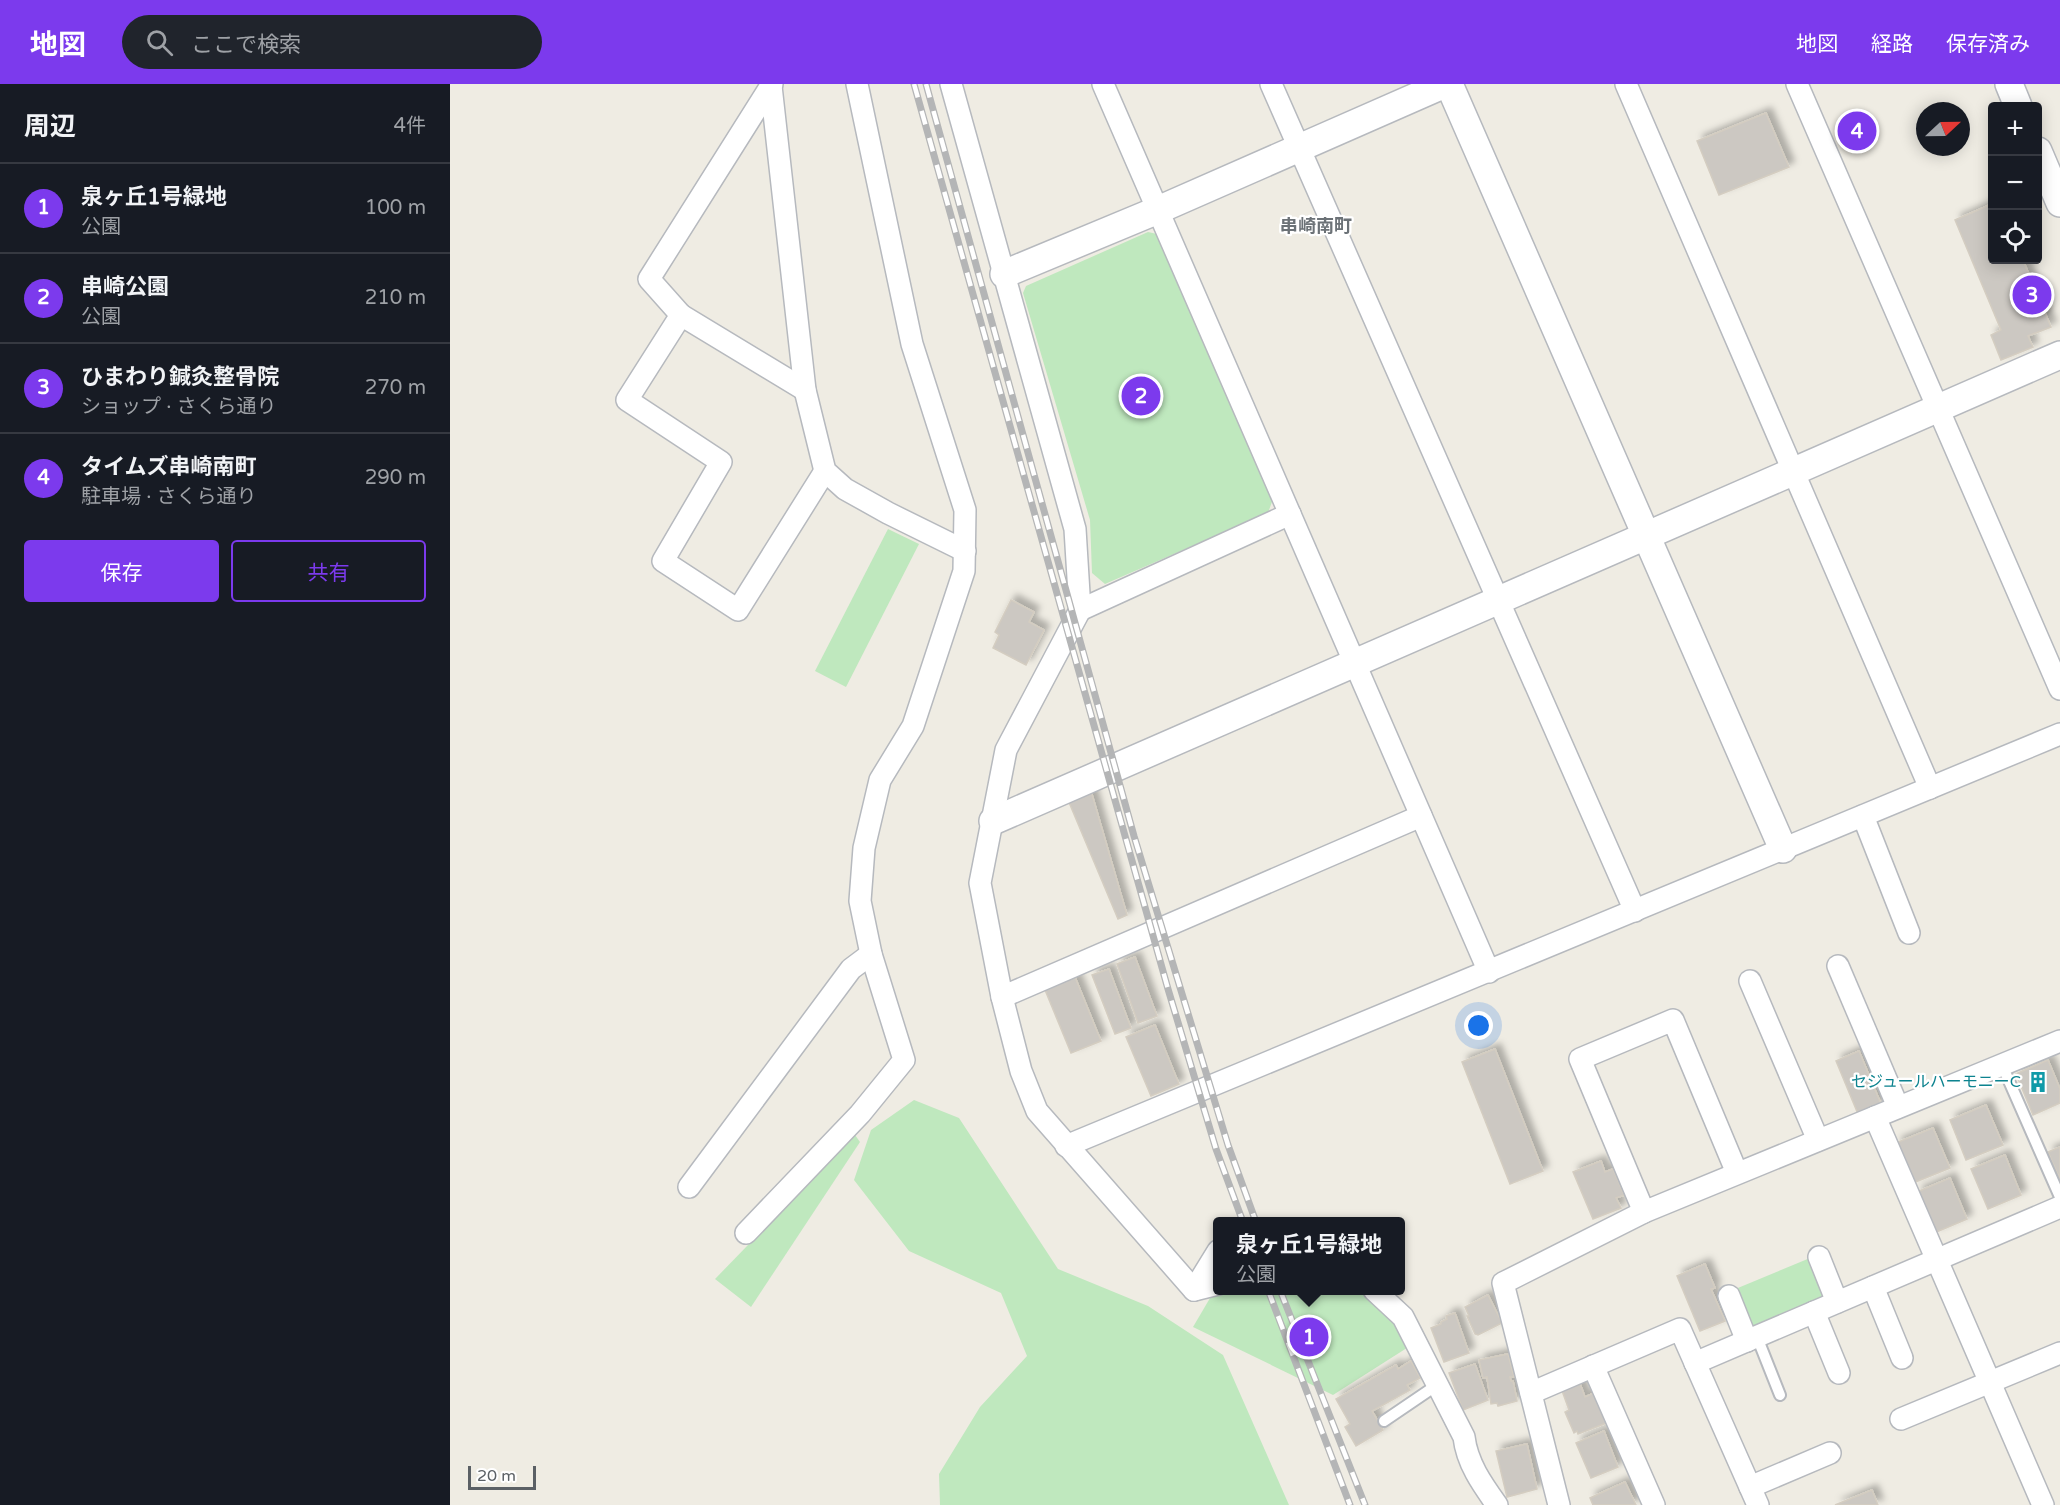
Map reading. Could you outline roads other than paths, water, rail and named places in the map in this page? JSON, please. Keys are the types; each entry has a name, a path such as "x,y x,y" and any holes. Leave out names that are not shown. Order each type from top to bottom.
{"street":[{"path":"746,1233 860,1114 904,1060 871,954 860,901 864,848 880,780 913,726 964,571 965,510 912,344 857,84"},
{"path":"951,84 1075,530 1080,610 1006,750 980,883 1002,998 1021,1071 1037,1111 1194,1290"},
{"path":"1103,84 1489,972"},
{"path":"1271,84 1635,911"},
{"path":"1004,274 1158,210 1447,84 1782,849"},
{"path":"1626,84 1930,788"},
{"path":"1797,84 2060,689"},
{"path":"2009,84 2016,102"},
{"path":"772,85 805,390 825,471 845,489 965,551"},
{"path":"772,85 649,279 681,315 805,390"},
{"path":"2039,156 2060,203"},
{"path":"681,315 627,400 721,462 663,561 738,610 825,471"},
{"path":"993,820 2060,355"},
{"path":"1080,610 1290,514"},
{"path":"1066,1146 2060,734"},
{"path":"1002,998 1422,816"},
{"path":"1863,816 1909,933"},
{"path":"689,1187 851,969 871,954"},
{"path":"1838,966 1898,1107"},
{"path":"1750,981 1818,1140"},
{"path":"1644,1212 1580,1059 1652,1028 1673,1020 1737,1173"},
{"path":"1559,1505 1503,1283 1644,1212 2002,1065 2058,1047"},
{"path":"1875,1117 2044,1505 2060,1499"},
{"path":"1695,1363 2060,1207"},
{"path":"1819,1257 1837,1302"},
{"path":"1194,1290 1213,1259"},
{"path":"1194,1290 1213,1285"},
{"path":"1874,1287 1902,1358"},
{"path":"1379,1295 1403,1317 1464,1437 1466,1452 1480,1480 1497,1505"},
{"path":"1729,1296 1752,1339"},
{"path":"1814,1312 1839,1373"},
{"path":"1531,1393 1680,1329 1754,1496 1830,1453"},
{"path":"1901,1419 2060,1353"},
{"path":"1593,1366 1654,1505"}],"lane":[{"path":"2002,1065 2060,1197"},
{"path":"1752,1339 1780,1395"},
{"path":"1384,1420 1437,1385"}],"railway":[{"path":"914,84 1168,989 1216,1149 1241,1217"},
{"path":"926,84 1134,836 1228,1145 1254,1217"},
{"path":"1270,1295 1350,1505"},
{"path":"1282,1295 1365,1505"}],"place":[{"name":"タイムズ串崎南町","path":"1857,131"},
{"name":"ひまわり鍼灸整骨院","path":"2032,295"},
{"name":"串崎公園","path":"1141,396"},
{"name":"セジュールハーモニーC","path":"2038,1082"},
{"name":"泉ヶ丘1号緑地","path":"1309,1337"}],"district":[{"name":"串崎南町","path":"1316,226"}]}
